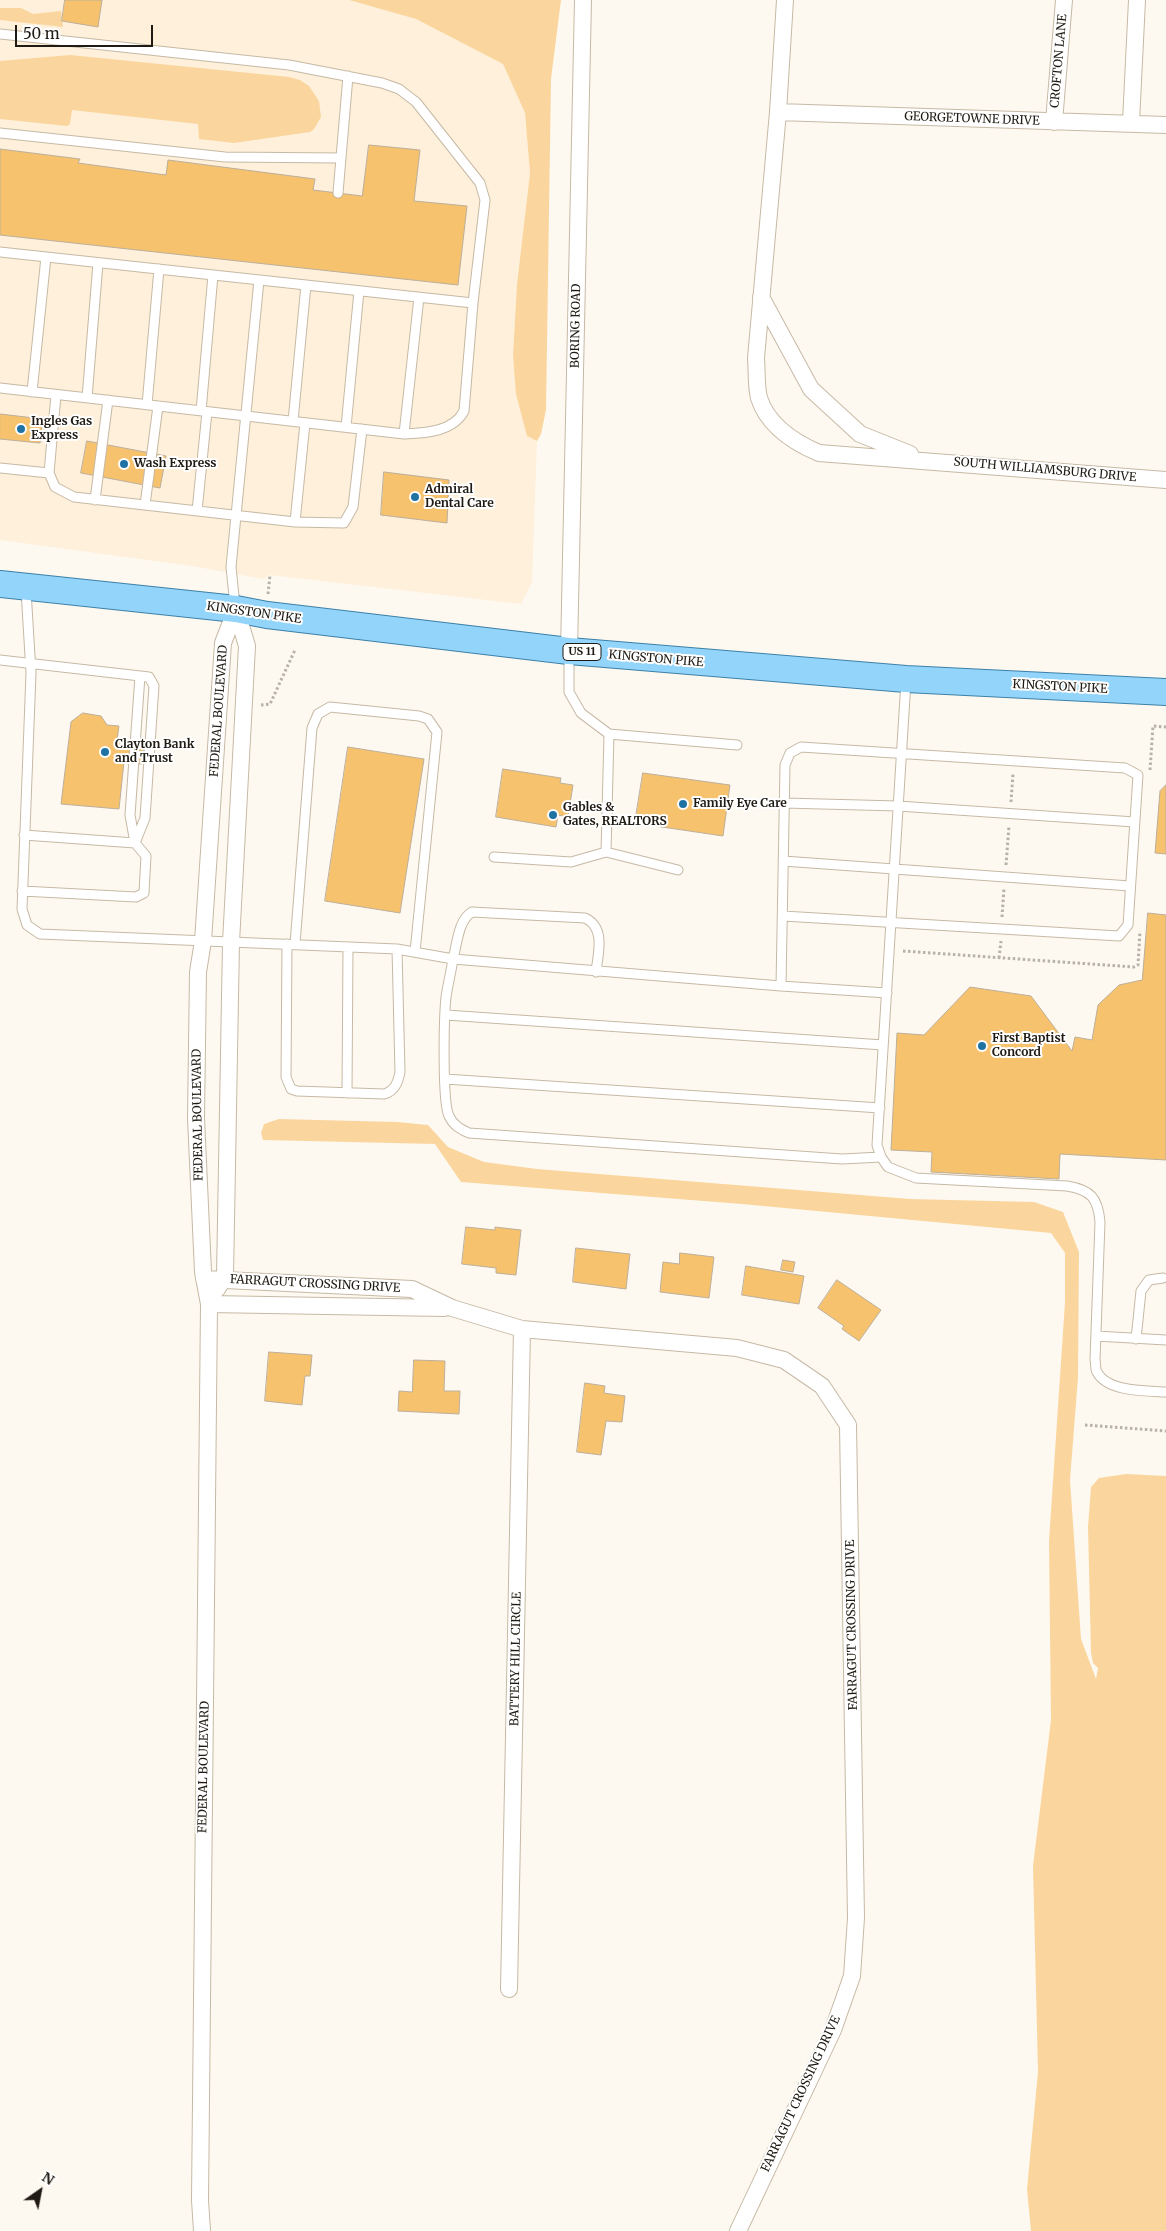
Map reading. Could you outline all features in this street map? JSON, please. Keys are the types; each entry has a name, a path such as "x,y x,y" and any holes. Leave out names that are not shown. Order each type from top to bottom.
{"main road":[{"name":"KINGSTON PIKE","path":"13,585 236,609 276,616 569,651 906,679 1166,692"}],"street":[{"name":"BORING ROAD","path":"569,651 583,0"},
{"name":"SOUTH WILLIAMSBURG DRIVE","path":"785,0 778,112 756,358 759,398 769,417 782,433 799,445 819,453 1166,480"},
{"name":"CROFTON LANE","path":"1054,122 1064,0"},
{"path":"1131,122 1138,0"},
{"name":"GEORGETOWNE DRIVE","path":"778,112 1054,122 1131,122 1166,125"},
{"name":"SOUTH WILLIAMSBURG DRIVE","path":"761,297 811,389 825,404 860,434 924,460"},
{"name":"FEDERAL BOULEVARD","path":"202,2231 200,2180 209,1304 204,1279 196,1118 198,972 203,941 223,643 236,609"},
{"name":"FEDERAL BOULEVARD","path":"209,1304 223,1280 225,1266 231,942 247,646 236,609"},
{"name":"FARRAGUT CROSSING DRIVE","path":"204,1279 412,1289 452,1308 522,1329 737,1348 784,1360 822,1386 848,1425 856,1918 852,1976 833,2030 738,2231"},
{"path":"300,1283 300,1305"},
{"name":"FARRAGUT CROSSING DRIVE","path":"209,1304 452,1308"},
{"name":"BATTERY HILL CIRCLE","path":"509,1989 522,1329"}],"lane":[{"path":"0,34 289,65 382,83 399,89 416,102 480,183 485,200 473,303 464,411 460,419 437,431 404,434 0,388"},
{"path":"338,193 348,76"},
{"path":"0,133 225,157 341,158"},
{"path":"0,252 473,303"},
{"path":"32,392 46,257"},
{"path":"86,398 98,263"},
{"path":"147,405 159,269"},
{"path":"197,511 213,275"},
{"path":"236,609 231,567 259,280"},
{"path":"293,422 306,285"},
{"path":"346,428 358,291"},
{"path":"404,434 419,298"},
{"path":"56,395 49,473 55,487 74,497 95,500 295,522 344,523 353,508 362,429"},
{"path":"95,500 108,400"},
{"path":"145,505 158,406"},
{"path":"295,522 305,423"},
{"path":"0,468 49,473"},
{"path":"13,585 30,663 22,909 27,924 40,934 397,949 453,959 596,972 887,993"},
{"path":"569,651 569,692 581,713 609,734 736,745"},
{"path":"0,660 144,676 154,686 145,818 135,843"},
{"path":"22,891 136,898 144,893 146,856 135,843 130,815 144,676"},
{"path":"906,679 877,1145 881,1157 888,1168 916,1178 1067,1186 1082,1188 1091,1195 1096,1202 1100,1222 1096,1336 1097,1372 1106,1381 1118,1388 1166,1392"},
{"path":"397,949 400,1072 398,1081 390,1092 384,1094 347,1093 297,1091 291,1089 286,1077 291,944 312,728 318,714 330,707 419,716 428,719 437,732 415,952"},
{"path":"606,852 609,734"},
{"path":"781,986 782,916 784,803 785,765 790,753 795,749 801,747 1130,769 1138,775 1128,925 1119,936 891,924 782,916"},
{"path":"784,803 898,806 1135,822"},
{"path":"24,835 135,843"},
{"path":"494,857 571,862 606,852 678,870"},
{"path":"783,860 1130,886"},
{"path":"596,972 598,931 591,921 585,918 472,912 468,914 461,928 446,997 446,1110 449,1118 460,1129 469,1132 842,1159 881,1157"},
{"path":"347,1093 348,947"},
{"path":"446,1015 883,1045"},
{"path":"445,1079 880,1108"},
{"path":"1136,1338 1141,1291 1149,1280 1163,1278"},
{"path":"1096,1336 1166,1340"}],"path":[{"path":"256,705 270,704 295,650"},
{"path":"1150,776 1153,726 1166,727"},
{"path":"999,958 1014,761"},
{"path":"890,950 1134,967 1138,965 1141,925"},
{"path":"1085,1425 1166,1431"}],"shaded area":[{"path":"0,0 349,0 416,19 503,64 525,113 530,173 517,284 513,355 527,436 537,441 532,582 521,604 270,575 263,579 192,566 0,540"},
{"path":"349,0 561,0 551,79 546,410 541,434 537,441 527,436 516,394 513,355 517,284 530,173 525,113 503,64 416,19"},
{"path":"0,8 21,8 33,14 61,11 63,27 0,20"},
{"path":"70,55 289,77 300,80 309,86 319,101 321,117 310,132 234,143 199,139 198,124 72,110 70,124 67,126 0,119 0,61"},
{"path":"279,1119 397,1122 428,1125 448,1147 484,1162 537,1169 910,1199 1034,1202 1063,1212 1079,1252 1078,1377 1070,1480 1081,1639 1096,1679 1098,1668 1093,1663 1091,1653 1088,1527 1091,1487 1099,1478 1126,1474 1166,1476 1166,2231 1031,2231 1027,2189 1038,2072 1033,1866 1051,1720 1049,1541 1065,1302 1065,1253 1051,1233 742,1204 461,1182 435,1144 263,1140 261,1133 264,1124"}],"building":[{"path":"65,0 102,0 98,27 62,21"},
{"path":"369,145 420,150 414,201 467,206 458,285 0,235 0,149 80,159 78,163 166,175 168,160 315,179 313,190 362,196"},
{"name":"Ingles Gas Express","path":"0,414 43,419 40,443 0,439"},
{"name":"Wash Express","path":"87,441 166,456 160,488 81,473"},
{"name":"Admiral Dental Care","path":"384,472 449,480 447,523 381,515"},
{"name":"Clayton Bank and Trust","path":"83,713 101,716 107,725 119,726 117,740 144,743 142,764 124,762 119,809 61,804 71,722"},
{"path":"348,747 424,759 400,913 325,901"},
{"path":"503,769 561,778 560,783 573,785 568,817 558,815 556,827 496,817"},
{"name":"Family Eye Care","path":"643,773 730,785 723,836 635,823"},
{"path":"1166,785 1166,854 1155,853 1160,791"},
{"name":"First Baptist Concord","path":"1148,913 1166,915 1166,1160 1060,1154 1059,1179 931,1172 932,1152 891,1150 897,1033 924,1035 970,987 1031,996 1072,1051 1075,1037 1092,1040 1098,1005 1119,985 1142,980"},
{"path":"466,1227 495,1230 495,1227 521,1230 516,1275 496,1273 496,1268 462,1264"},
{"path":"576,1248 630,1254 626,1289 573,1282"},
{"path":"680,1253 714,1257 709,1298 660,1292 663,1262 679,1264"},
{"path":"783,1260 795,1262 793,1272 781,1270"},
{"path":"746,1266 804,1276 799,1304 742,1295"},
{"path":"837,1280 881,1310 859,1341 842,1329 844,1326 818,1308"},
{"path":"269,1352 312,1355 310,1376 305,1376 302,1405 265,1401"},
{"path":"414,1360 445,1361 444,1391 460,1391 459,1414 398,1411 399,1391 412,1392"},
{"path":"585,1383 605,1386 604,1393 625,1396 622,1422 606,1421 601,1455 577,1452"}],"place":[{"name":"Ingles Gas Express","path":"21,429"},
{"name":"Wash Express","path":"124,464"},
{"name":"Admiral Dental Care","path":"415,497"},
{"name":"Clayton Bank and Trust","path":"105,752"},
{"name":"Family Eye Care","path":"683,804"},
{"name":"Gables & Gates, REALTORS","path":"553,815"},
{"name":"First Baptist Concord","path":"982,1046"}]}
